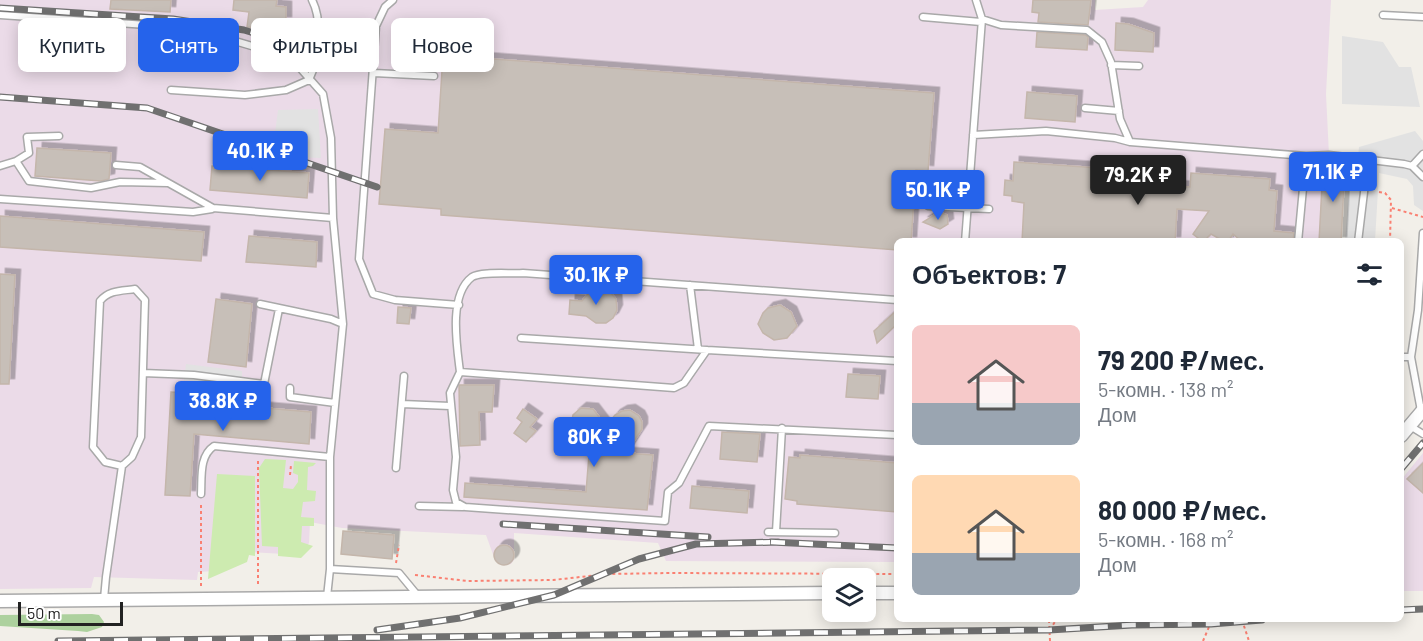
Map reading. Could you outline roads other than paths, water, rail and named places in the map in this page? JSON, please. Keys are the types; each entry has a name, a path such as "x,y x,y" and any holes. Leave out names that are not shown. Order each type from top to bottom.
{"street":[{"path":"1404,433 1422,411"},
{"path":"0,601 822,593"},
{"path":"876,593 894,593"}],"lane":[{"path":"171,90 245,95 286,90 309,80 315,68 319,42 312,0"},
{"path":"393,0 385,7 376,26 360,259 373,294 395,300 459,305"},
{"path":"965,238 981,20 976,0"},
{"path":"0,15 191,28 255,46 293,60 323,94 331,138 333,218 343,324 330,457 330,569 327,597"},
{"path":"1383,15 1423,17"},
{"path":"923,17 981,20 1001,25 1087,30 1102,42 1111,65 1119,111 1130,142"},
{"path":"1111,65 1139,66"},
{"path":"374,73 434,76"},
{"path":"1085,108 1119,111"},
{"path":"973,135 1046,131 1115,138 1130,142 1306,156 1329,154 1404,164 1412,166 1423,177"},
{"path":"0,166 16,161 29,153 27,137 59,136"},
{"path":"1412,166 1423,154"},
{"path":"1298,238 1306,156"},
{"path":"1358,238 1368,159"},
{"path":"16,161 29,181 91,188 120,182 169,183"},
{"path":"116,165 140,166 213,208"},
{"path":"0,199 193,212 213,208 333,218"},
{"path":"928,207 989,209"},
{"path":"1422,411 1411,357 1421,310 1423,233"},
{"path":"465,507 456,502 453,490 456,457 450,393 460,372 456,323 462,289 473,277 482,274 524,273 894,300"},
{"path":"690,285 698,349"},
{"path":"104,599 122,466 132,457 141,436 145,300 135,289 112,291 100,301 93,447 105,462 122,466"},
{"path":"260,304 331,319 343,324"},
{"path":"143,373 194,375 264,384 279,309"},
{"path":"521,338 894,361"},
{"path":"460,372 674,388 684,383 707,350"},
{"path":"1404,357 1411,357"},
{"path":"396,468 404,376"},
{"path":"290,388 290,398 335,403"},
{"path":"402,404 450,406"},
{"path":"419,506 465,507 665,521 668,492 679,483 709,426 894,435"},
{"path":"1410,426 1423,434"},
{"path":"776,532 782,428"},
{"path":"201,494 203,460 207,451 214,446 330,457"},
{"path":"768,532 835,533"},
{"path":"330,569 399,573 418,596"}],"railway":[{"path":"0,8 173,19 251,32"},
{"path":"0,97 147,108 377,187"},
{"path":"1404,465 1423,443"},
{"path":"503,524 708,537"},
{"path":"771,542 894,548"},
{"path":"377,630 460,618 554,595 639,559 696,544 778,542"},
{"path":"1404,610 1423,609"},
{"path":"58,641 1049,630 1236,622"}]}
